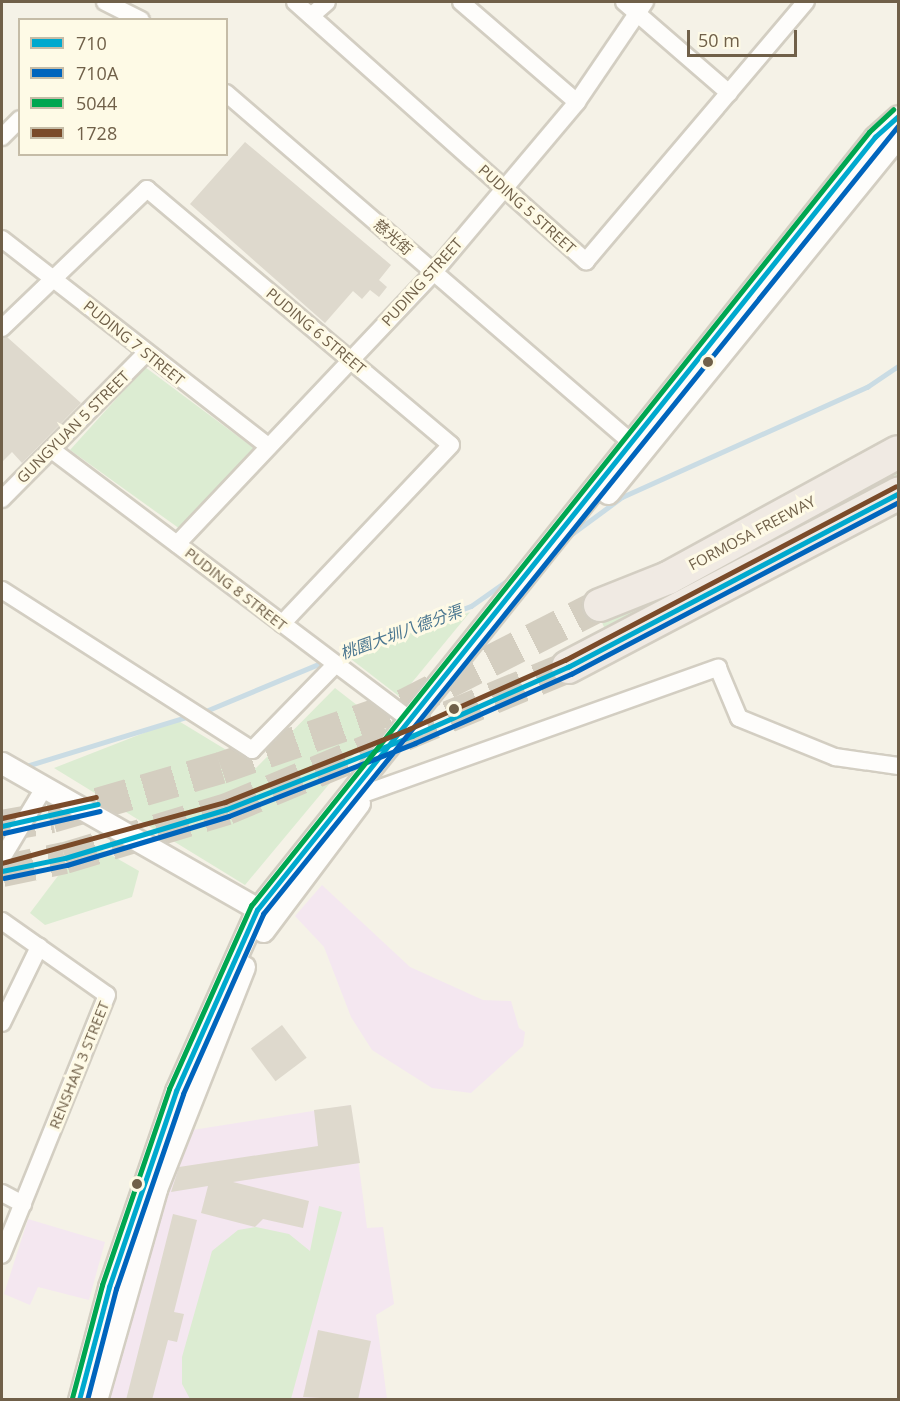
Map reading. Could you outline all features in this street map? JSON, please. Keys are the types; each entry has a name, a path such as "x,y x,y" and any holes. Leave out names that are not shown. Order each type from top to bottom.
{"highway":[{"name":"FORMOSA FREEWAY","path":"600,605 668,578 898,452"},
{"path":"568,667 898,494"},
{"path":"668,578 686,605"}],"street":[{"path":"105,2 132,13"},
{"name":"PUDING 5 STREET","path":"295,2 586,261 806,2"},
{"path":"311,16 327,2"},
{"path":"461,2 578,102"},
{"path":"624,2 641,7 729,93"},
{"name":"PUDING STREET","path":"177,544 434,272 578,102 641,7"},
{"name":"慈光街","path":"228,95 637,446"},
{"path":"79,1400 109,1287 176,1091 264,913 637,446 875,137 898,116"},
{"path":"2,137 18,121"},
{"path":"637,446 898,136"},
{"name":"PUDING 6 STREET","path":"2,328 147,189 451,445 282,624"},
{"name":"PUDING 7 STREET","path":"2,239 145,354 268,446"},
{"name":"GUNGYUAN 5 STREET","path":"2,499 145,354"},
{"name":"PUDING 8 STREET","path":"52,450 282,624 333,667 414,723"},
{"path":"2,590 252,750 333,667"},
{"path":"357,794 718,668 739,718 835,757 898,766"},
{"path":"2,763 264,913"},
{"path":"2,858 44,788"},
{"path":"96,1400 164,1169 264,913"},
{"name":"RENSHAN 3 STREET","path":"2,921 107,995 2,1255"},
{"path":"2,1023 39,947"},
{"path":"2,1193 22,1204"}],"shaded area":[{"path":"322,885 410,967 483,1000 511,1001 519,1028 525,1032 523,1046 471,1093 432,1088 372,1050 351,1017 324,947 295,916"},
{"path":"351,1105 367,1228 383,1227 394,1304 376,1315 387,1399 109,1400 186,1131"},
{"path":"28,1219 105,1242 89,1300 38,1287 30,1305 4,1294"}],"green space":[{"path":"145,367 255,449 180,529 70,450"},
{"path":"898,468 898,476 852,505 695,585"},
{"path":"649,600 658,606 607,634 601,620"},
{"path":"470,612 400,697 347,656"},
{"path":"335,688 380,723 245,885 54,768 177,720 256,768"},
{"path":"85,840 139,871 132,897 45,925 30,913"},
{"path":"319,1206 342,1212 291,1399 190,1399 182,1384 182,1357 212,1251 238,1230 256,1227 289,1234 310,1251"}],"building":[{"path":"245,142 391,265 379,280 387,287 379,297 370,290 362,299 353,291 325,323 190,204"},
{"path":"7,337 81,403 22,463 12,452 2,462 2,338"},
{"path":"282,1025 307,1058 276,1081 251,1048"},
{"path":"351,1105 360,1163 233,1182 309,1201 303,1228 263,1219 255,1227 201,1213 208,1186 171,1192 179,1167 318,1146 314,1110"},
{"path":"173,1214 197,1220 174,1312 184,1314 177,1342 168,1340 152,1400 126,1400"},
{"path":"318,1330 371,1341 358,1400 303,1397"}],"waterway":[{"name":"桃園大圳八德分渠","path":"569,536 622,497 867,387 898,366"},
{"name":"桃園大圳八德分渠","path":"334,657 471,606 511,578"},
{"name":"桃園大圳八德分渠","path":"201,713 326,661"},
{"name":"桃園大圳八德分渠","path":"23,767 190,716"}],"tunnel":[{"path":"2,826 52,817 221,768 404,705 600,605"},
{"path":"2,871 65,858 227,809 568,667"}],"transit line":[{"name":"5044","path":"72,1398 102,1285 169,1089 251,906 869,132 893,110"},
{"name":"710","path":"79,1400 109,1287 176,1091 257,910 875,137 898,116"},
{"name":"710A","path":"87,1400 116,1289 183,1094 263,914 898,126"},
{"name":"1728","path":"2,863 225,802 409,729 565,660 895,487"},
{"name":"710","path":"2,871 65,858 227,809 412,736 568,667 898,494"},
{"name":"710A","path":"4,878 67,865 229,816 415,743 571,674 898,502"},
{"name":"1728","path":"2,818 96,797"},
{"name":"710","path":"2,826 98,804"},
{"name":"710A","path":"4,833 100,811"}]}
